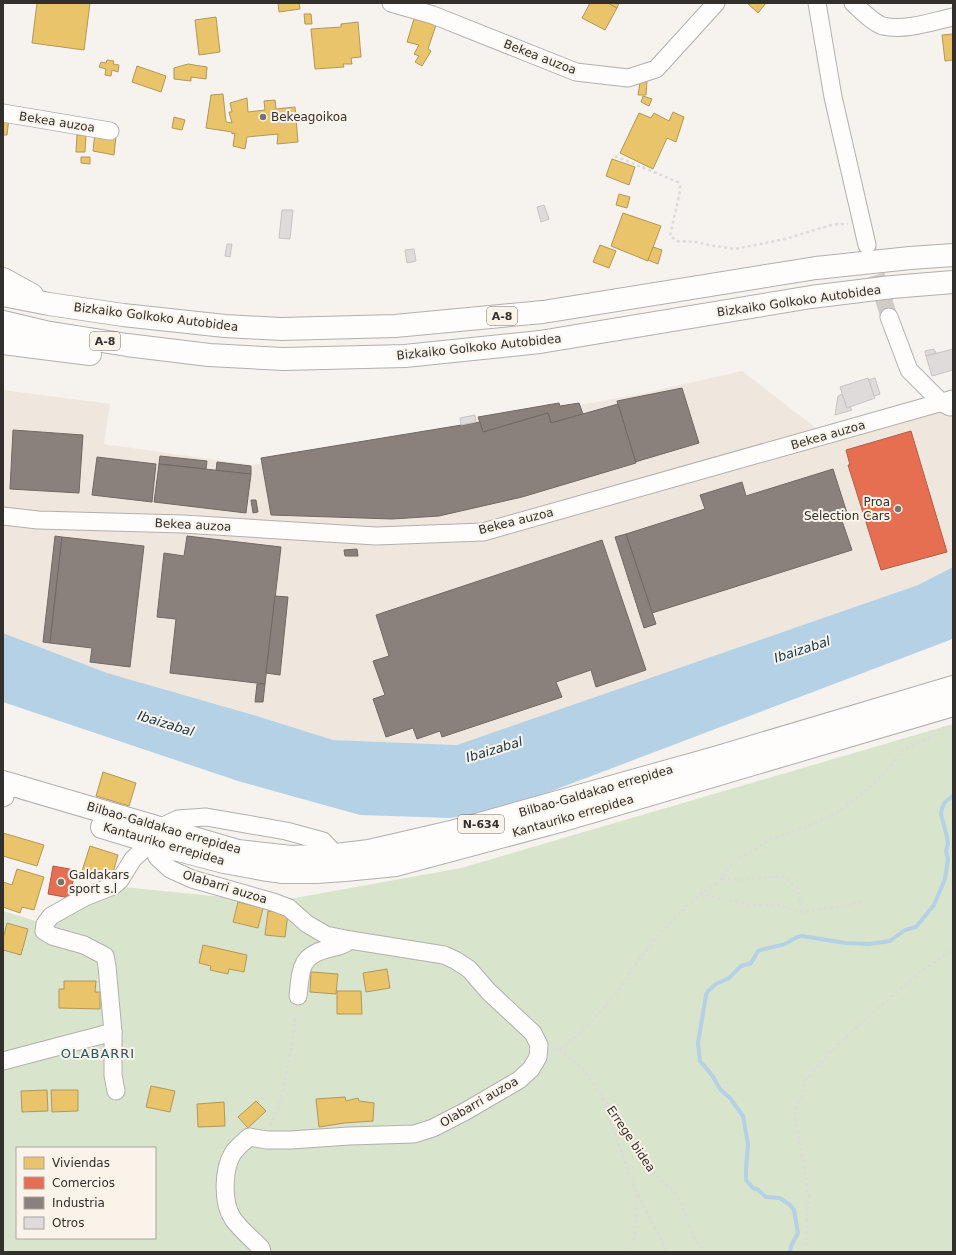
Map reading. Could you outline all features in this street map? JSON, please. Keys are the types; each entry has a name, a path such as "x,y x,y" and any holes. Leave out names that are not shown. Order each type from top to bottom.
{"highway":[{"name":"Bizkaiko Golkoko Autobidea","path":"3,295 49,304 123,315 225,326 281,329 395,326 543,312 816,268 953,255"},
{"path":"3,278 49,304"},
{"name":"Bizkaiko Golkoko Autobidea","path":"3,322 45,332 127,345 209,355 283,359 405,356 540,342 811,297 892,287 953,282"},
{"path":"3,343 87,354 209,355"},
{"name":"Bilbao-Galdakao errepidea","path":"3,793 155,835 238,851 290,857 336,855 369,851 452,832 726,754 953,687"},
{"name":"Kantauriko errepidea","path":"155,835 224,862 283,872 345,870 396,865 560,821 953,705"}],"street":[{"name":"Bekea auzoa","path":"391,3 433,15 576,72 628,78 656,69 714,4"},
{"path":"817,3 833,97 867,245"},
{"path":"853,3 881,25 902,28 953,17"},
{"name":"Bekea auzoa","path":"3,113 110,131"},
{"name":"Bekea auzoa","path":"889,317 909,370 949,403"},
{"name":"Bekea auzoa","path":"3,516 38,520 183,524 376,536 483,532 949,403"},
{"path":"116,1090 113,1075 113,1032 107,966 104,956 84,945 52,936 44,931 45,924 51,916 85,897 113,886 120,880 133,859 155,835"},
{"name":"Olabarri auzoa","path":"155,835 157,857 170,869 192,879 289,908 308,924 326,935 444,955 455,960 469,969 489,992 533,1033 539,1045 538,1057 531,1069 520,1080 433,1128 414,1134 291,1140 266,1140 248,1137 234,1152 227,1165 225,1187 226,1206 232,1218 261,1248 262,1252"},
{"path":"298,996 301,971 307,959 317,952 343,945 350,940"},
{"path":"3,1061 113,1032"}],"path":[{"path":"615,156 678,182 680,191 670,236 677,241 696,242 735,249 786,239 831,225 863,225"},
{"path":"560,1050 590,1024 614,996 635,964 668,925 700,894 722,879 732,863 770,839 802,829 838,812 868,789 886,772 902,750 933,736 944,726"},
{"path":"722,879 740,880 783,876 797,887 802,912"},
{"path":"700,894 753,905 777,905 802,912 849,905 864,900"},
{"path":"805,1252 809,1196 795,1114 806,1080 837,1045 876,1010 920,973 953,949"},
{"path":"266,1140 284,1083 292,1048 298,996"},
{"name":"Errege bidea","path":"539,1045 560,1050 583,1069 636,1145 650,1170 678,1195 694,1238 704,1252"},
{"path":"600,1094 637,1193 668,1252"},
{"path":"630,1252 634,1236 637,1193"}],"shaded area":[{"path":"742,371 816,428 953,392 953,567 918,585 457,745 333,740 257,716 107,673 3,633 3,390 110,404 104,444 252,465 645,393"}],"green space":[{"path":"953,724 953,1252 3,1252 3,911 45,924 113,886 273,902 461,868"}],"water":[{"name":"Ibaizabal","path":"953,567 953,638 950,640 507,808 451,818 360,815 238,781 3,702 3,633 107,673 257,716 333,740 457,745 918,585"}],"building: Viviendas":[{"path":"37,3 90,3 84,50 32,43"},
{"path":"278,3 299,3 300,9 279,12"},
{"path":"590,3 608,3 617,8 605,30 582,18"},
{"path":"608,3 619,3 617,8"},
{"path":"747,3 766,3 758,13"},
{"path":"304,14 311,14 312,24 305,24"},
{"path":"216,17 220,52 199,55 195,20"},
{"path":"414,19 436,25 428,49 431,51 422,66 415,62 419,56 414,54 419,45 407,42"},
{"path":"358,22 361,57 351,58 352,64 343,64 344,67 315,69 311,29 341,27 341,24"},
{"path":"953,34 953,60 945,61 942,35"},
{"path":"107,60 114,61 113,64 119,65 118,72 112,70 111,76 105,75 106,69 99,67 101,62 106,63"},
{"path":"188,64 207,67 206,79 191,77 191,81 174,79 174,68"},
{"path":"137,66 166,76 161,92 132,82"},
{"path":"647,81 646,95 638,95 640,83"},
{"name":"Bekeagoikoa","path":"223,94 226,122 232,123 229,112 232,112 230,103 247,98 248,112 265,110 264,101 275,100 276,109 295,107 298,142 277,144 278,134 247,137 245,149 233,146 235,133 232,134 232,132 206,128 211,95"},
{"path":"643,96 652,99 649,106 641,102"},
{"path":"673,112 684,117 676,142 667,138 653,169 620,153 639,113 651,118 654,113 669,121"},
{"path":"174,117 185,120 182,130 172,128"},
{"path":"3,118 9,118 7,135 3,135"},
{"path":"95,133 116,136 114,155 93,151"},
{"path":"77,135 86,135 85,152 76,152"},
{"path":"81,157 90,157 90,164 81,163"},
{"path":"612,159 635,167 629,185 606,176"},
{"path":"619,194 630,197 627,208 616,205"},
{"path":"623,213 661,226 648,261 611,246"},
{"path":"600,245 616,251 609,268 593,262"},
{"path":"653,247 662,250 658,264 648,260"},
{"path":"103,772 136,783 129,806 96,796"},
{"path":"3,833 44,845 37,866 3,856"},
{"path":"90,846 118,855 110,883 81,874"},
{"path":"17,869 44,877 34,910 22,907 20,913 3,907 3,882 12,885"},
{"path":"238,902 263,908 258,928 233,922"},
{"path":"268,911 288,913 285,937 265,935"},
{"path":"7,923 28,929 21,955 3,950 3,939"},
{"path":"203,945 247,955 244,972 229,969 228,974 210,970 211,966 199,963"},
{"path":"387,969 390,988 366,992 363,973"},
{"path":"311,972 338,974 336,994 310,992"},
{"path":"64,981 96,981 95,992 100,992 100,1009 59,1008 59,989 64,989"},
{"path":"337,991 361,991 362,1014 337,1014"},
{"path":"151,1086 175,1091 170,1112 146,1107"},
{"path":"47,1090 48,1111 22,1112 21,1091"},
{"path":"51,1090 78,1090 78,1111 52,1112"},
{"path":"345,1097 346,1101 358,1098 359,1101 374,1103 373,1121 344,1123 319,1127 316,1099"},
{"path":"256,1101 266,1111 248,1128 238,1117"},
{"path":"224,1102 225,1126 198,1127 197,1104"}],"building: Comercios":[{"name":"Proa Selection Cars","path":"911,431 947,552 881,570 848,465 850,465 846,450"},
{"name":"Galdakars sport s.l","path":"53,866 75,870 70,898 48,894"}],"building: Industria":[{"path":"682,388 699,443 635,462 617,401"},
{"path":"559,403 560,406 579,403 583,414 551,423 548,413 483,432 478,417"},
{"path":"618,404 636,463 522,497 439,516 392,519 271,515 261,458 480,422 483,432 548,413 551,423"},
{"path":"13,430 83,435 79,493 10,489"},
{"path":"160,456 207,461 206,469 159,464"},
{"path":"97,457 156,464 152,502 92,495"},
{"path":"217,462 251,466 251,474 216,471"},
{"path":"159,464 251,474 246,513 154,502"},
{"path":"833,469 848,516 841,518 852,550 652,613 626,534 705,509 700,495 742,482 746,496"},
{"path":"251,500 256,500 258,512 253,513"},
{"path":"626,534 656,624 644,628 615,537"},
{"path":"55,536 62,537 50,643 43,642"},
{"path":"187,536 281,547 265,684 170,673 176,619 157,617 164,553 184,556"},
{"path":"62,537 144,546 130,667 90,662 92,648 50,643"},
{"path":"602,540 646,670 596,687 591,670 556,682 562,697 442,737 440,731 417,739 413,728 386,737 373,699 385,695 373,661 389,656 376,615"},
{"path":"357,549 358,556 345,556 344,550"},
{"path":"275,596 288,597 280,675 266,673"},
{"path":"257,684 265,684 263,702 255,702"}],"building: Otros":[{"path":"544,205 549,219 541,222 537,207"},
{"path":"282,210 293,210 290,239 279,238"},
{"path":"227,244 232,244 230,257 225,256"},
{"path":"414,249 416,261 407,263 405,250"},
{"path":"934,349 936,353 926,356 925,351"},
{"path":"953,349 953,370 932,376 926,356"},
{"path":"868,378 875,398 847,408 840,387"},
{"path":"874,378 880,394 874,396 869,380"},
{"path":"842,394 847,408 850,407 852,410 835,415 838,396"},
{"path":"475,415 476,422 461,425 460,418"}],"waterway":[{"path":"790,1252 791,1246 798,1233 794,1210 780,1198 766,1197 757,1189 753,1188 746,1180 748,1144 743,1116 730,1098 720,1089 712,1075 700,1061 698,1043 706,995 708,991 716,984 729,978 741,966 751,963 758,951 785,944 802,936 845,943 869,944 890,941 905,930 916,927 934,905 945,879 948,859 946,851 948,844 941,814 945,802 953,796"}],"tunnel":[{"path":"869,251 889,317"}],"place":[{"name":"Bekeagoikoa","path":"263,117"},
{"name":"Proa Selection Cars","path":"898,509"},
{"name":"Galdakars sport s.l","path":"61,882"}],"district":[{"name":"OLABARRI","path":"98,1053"}]}
